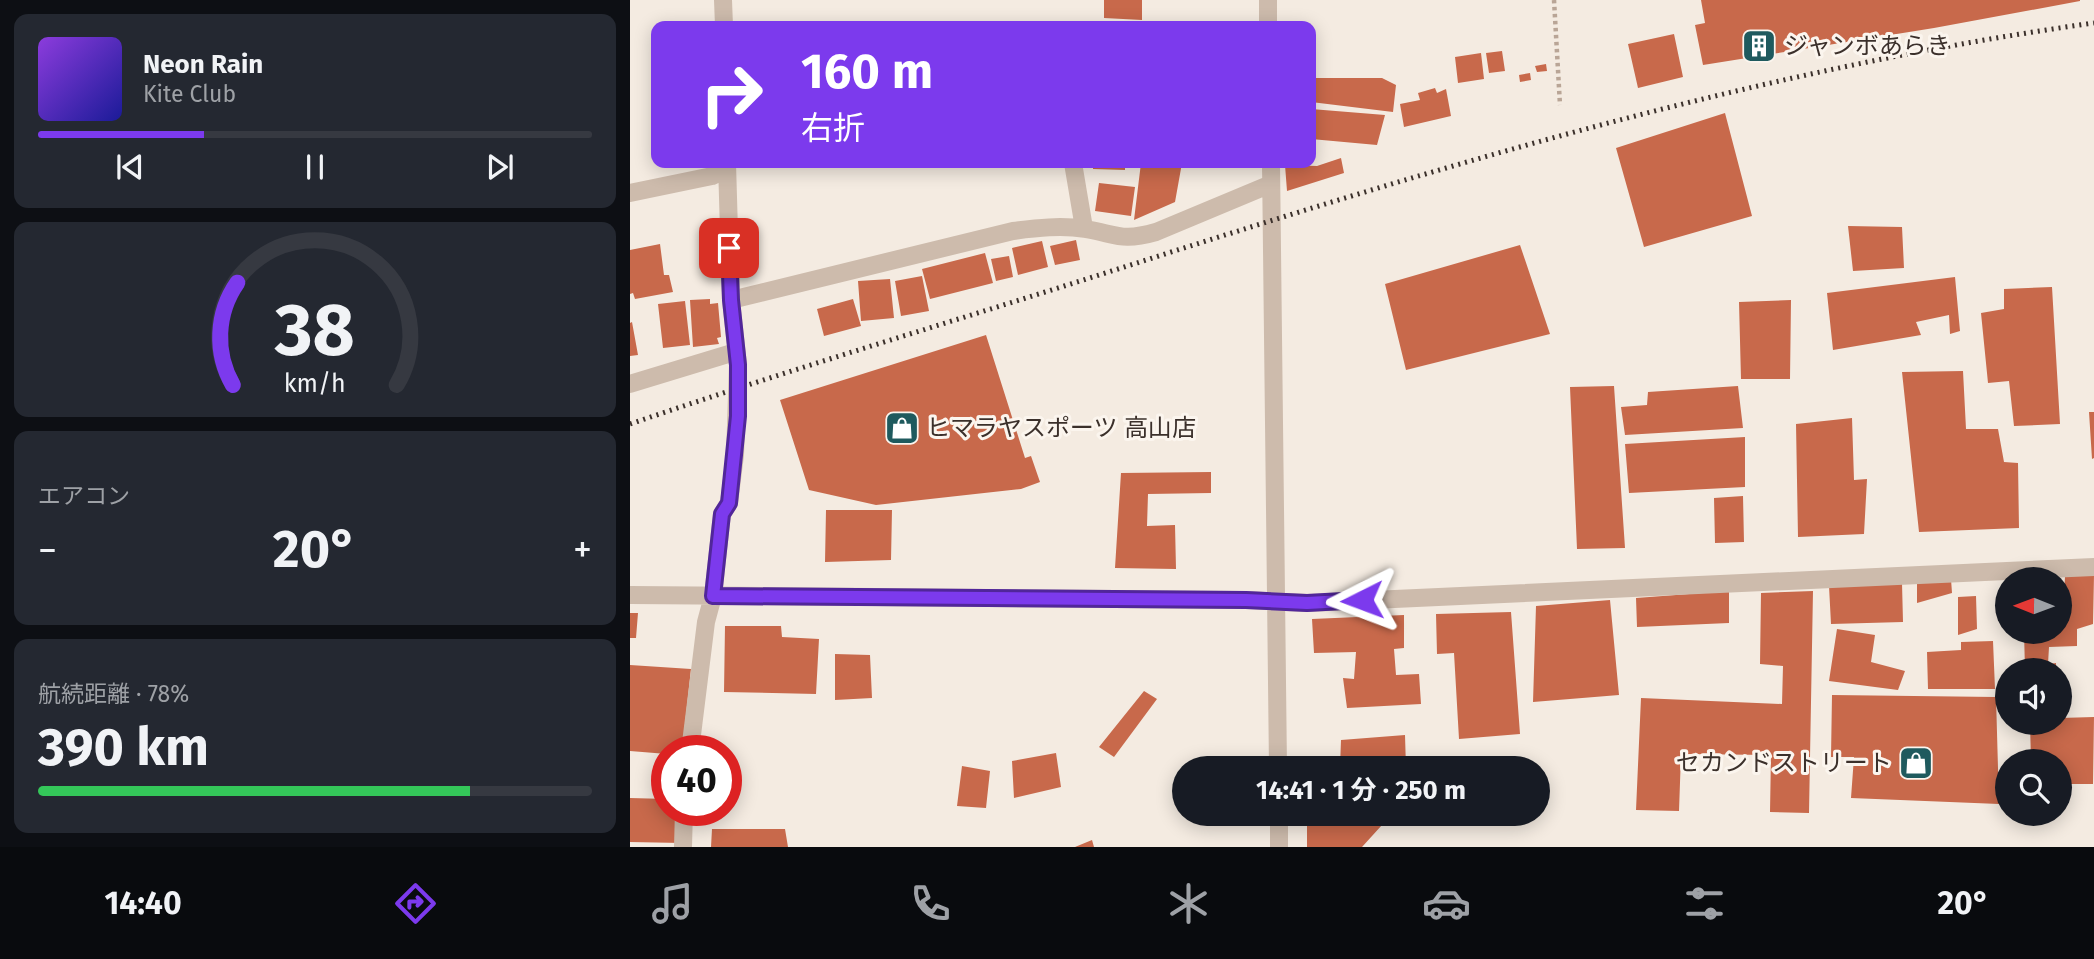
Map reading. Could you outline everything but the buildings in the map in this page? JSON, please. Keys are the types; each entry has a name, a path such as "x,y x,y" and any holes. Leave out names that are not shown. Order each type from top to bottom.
{"street":[{"path":"723,0 724,21"},
{"path":"1268,0 1268,21"},
{"path":"630,193 712,176 724,168"},
{"path":"692,735 706,622 713,596 722,514 729,503 735,455 738,365 731,300 727,168"},
{"path":"1074,168 1084,228"},
{"path":"1271,168 1278,756"},
{"path":"731,300 1013,231 1084,228 1127,238 1156,232 1271,184"},
{"path":"630,384 735,352"},
{"path":"630,595 1321,602 2094,567"},
{"path":"683,847 684,826"},
{"path":"1279,826 1279,847"}],"path":[{"path":"1554,0 1560,105"}],"railway":[{"path":"630,424 812,364 1479,158 1723,94 1846,66 2094,23"}],"place":[{"name":"ジャンボあらき","path":"1759,46"},
{"name":"ヒマラヤスポーツ 高山店","path":"902,428"},
{"name":"セカンドストリート","path":"1916,763"}],"route":[{"path":"729,248 738,365 738,416 729,503 722,514 713,596 1246,600 1307,603 1362,600"}]}
